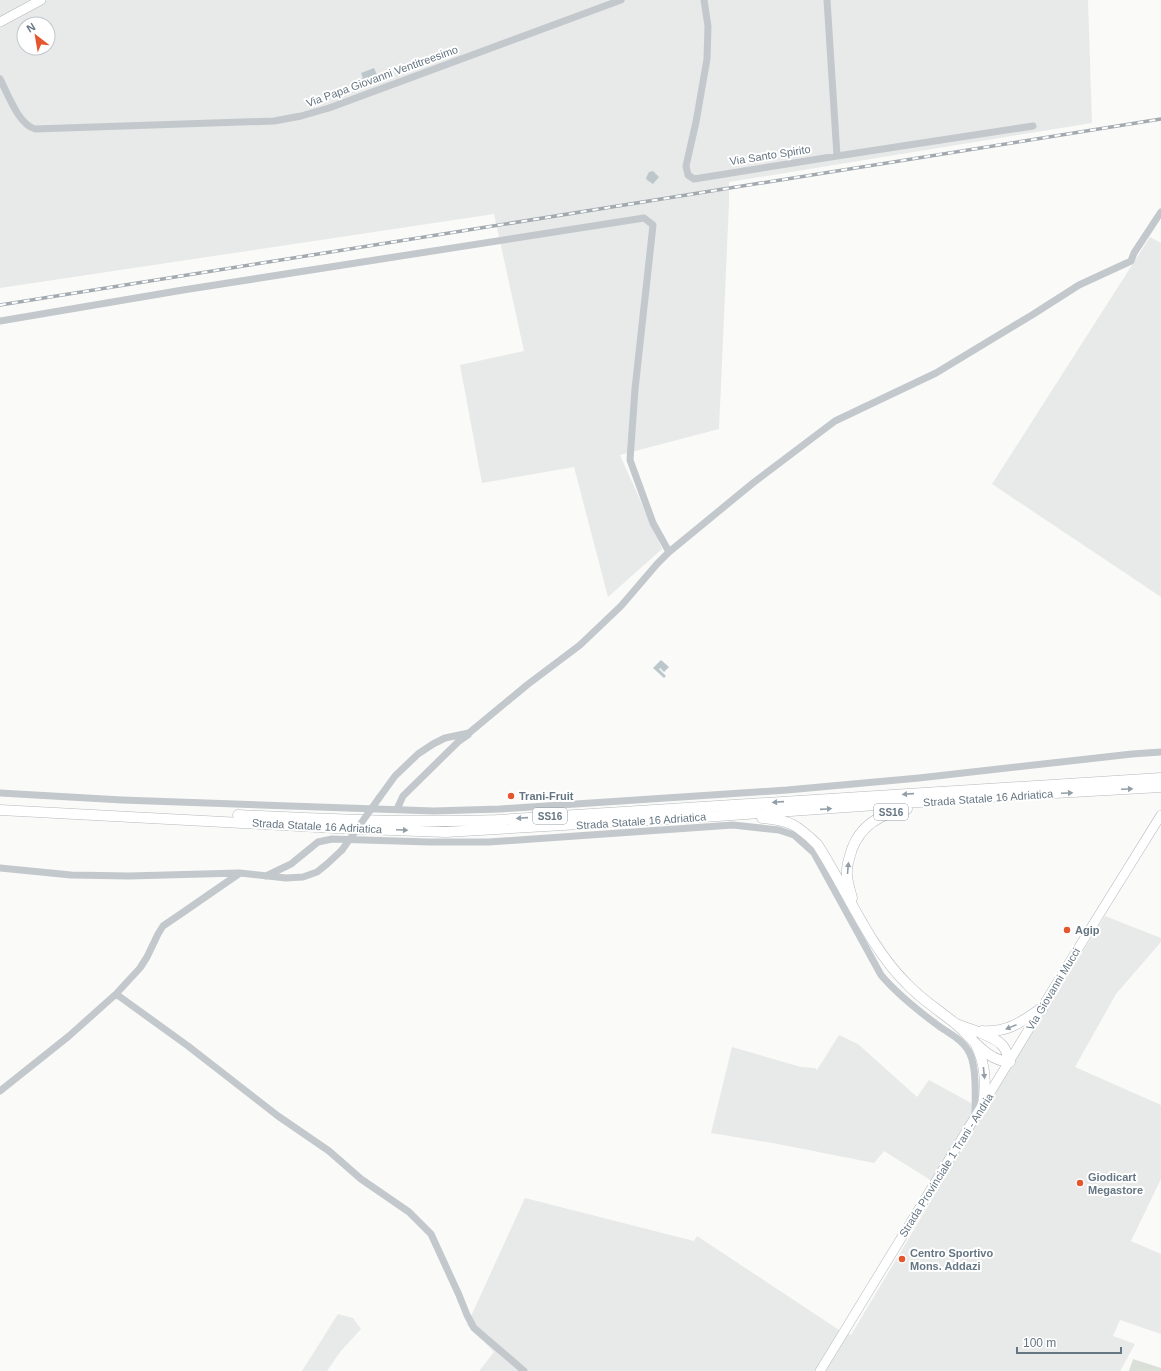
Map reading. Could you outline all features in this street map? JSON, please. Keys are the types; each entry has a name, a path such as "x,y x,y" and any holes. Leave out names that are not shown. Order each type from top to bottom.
{"highway":[{"name":"Strada Statale 16 Adriatica","path":"0,805 322,819 441,822 497,820 1161,778"},
{"name":"Strada Statale 16 Adriatica","path":"0,810 336,828 446,832 1161,787"},
{"name":"SS16","path":"853,906 847,871 849,858 855,842 864,829 876,819 891,812 906,809 968,805 1005,796"},
{"name":"SS16","path":"718,816 782,820 794,825 806,834 817,844 886,961 906,984 921,998 956,1024 974,1042 995,1058 1010,1062 1002,1045 995,1040 956,1024"},
{"name":"SS16","path":"974,1031 1000,1031 1019,1024 1043,1007"},
{"name":"SS16","path":"974,1042 980,1052 984,1067 985,1086 983,1106"}],"main road":[{"path":"0,22 41,0"},
{"name":"Via Giovanni Mucci","path":"1010,1062 1161,815"},
{"name":"Strada Provinciale 1 Trani - Andria","path":"820,1371 1010,1062"}],"street":[{"name":"Via Papa Giovanni Ventitreesimo","path":"0,79 21,121 30,128 35,129 274,121 301,116 329,108 621,0"},
{"name":"Via Santo Spirito","path":"704,0 708,26 707,59 696,122 686,166 688,175 694,179 1033,126"},
{"path":"827,0 837,156"},
{"path":"397,809 403,796 458,742 527,685 580,645 621,606 669,552 753,483 835,421 936,372 1026,319 1079,285 1131,261 1134,253 1161,212"},
{"path":"0,321 183,290 644,218 653,225 635,389 630,460 653,524 669,552"},
{"path":"0,868 79,875 129,876 240,873 286,878 318,872 342,850 396,776 423,751 445,738 470,733"},
{"path":"0,793 122,800 434,811 500,809 788,790 919,778 1161,752"},
{"path":"266,876 292,864 318,842 332,839 489,842 733,825 778,830 794,835 814,853 881,975 892,988 937,1025 957,1038 967,1049 973,1063 975,1118"},
{"path":"0,1091 69,1036 116,994 140,968 163,926 240,873"},
{"path":"116,994 188,1046 278,1116 329,1151 361,1180 409,1212 431,1234 474,1328 524,1371"}],"shaded area":[{"path":"0,0 1088,0 1092,123 729,182 719,429 620,455 662,549 608,597 574,467 482,483 460,365 524,351 494,214 0,288"},
{"path":"374,68 378,77 356,85 355,81 363,78 361,73"},
{"path":"653,171 659,177 653,184 646,178 649,172"},
{"path":"1150,237 1161,243 1161,597 992,484"},
{"path":"661,660 669,667 664,672 660,668 659,669 666,676 664,678 653,668"},
{"path":"1105,916 1161,938 1161,942 1116,994 1075,1067 1161,1105 1161,1179 1131,1241 1161,1254 1161,1334 1120,1320 1113,1336 1135,1344 1120,1371 479,1371 494,1352 467,1325 525,1198 694,1241 697,1236 839,1330 851,1335 940,1186 884,1151 874,1163 778,1144 711,1133 732,1047 801,1067 815,1068 817,1070 839,1035 858,1044 917,1097 929,1080 984,1110"},
{"path":"338,1314 353,1318 361,1329 340,1352 327,1371 302,1371"},
{"path":"1133,1359 1161,1368 1161,1371 1129,1371"}],"railway":[{"path":"0,305 1161,119"}],"place":[{"name":"Trani-Fruit","path":"511,796"},
{"name":"Agip","path":"1067,930"},
{"name":"Giodicart Megastore","path":"1080,1183"},
{"name":"Centro Sportivo Mons. Addazi","path":"902,1259"}]}
